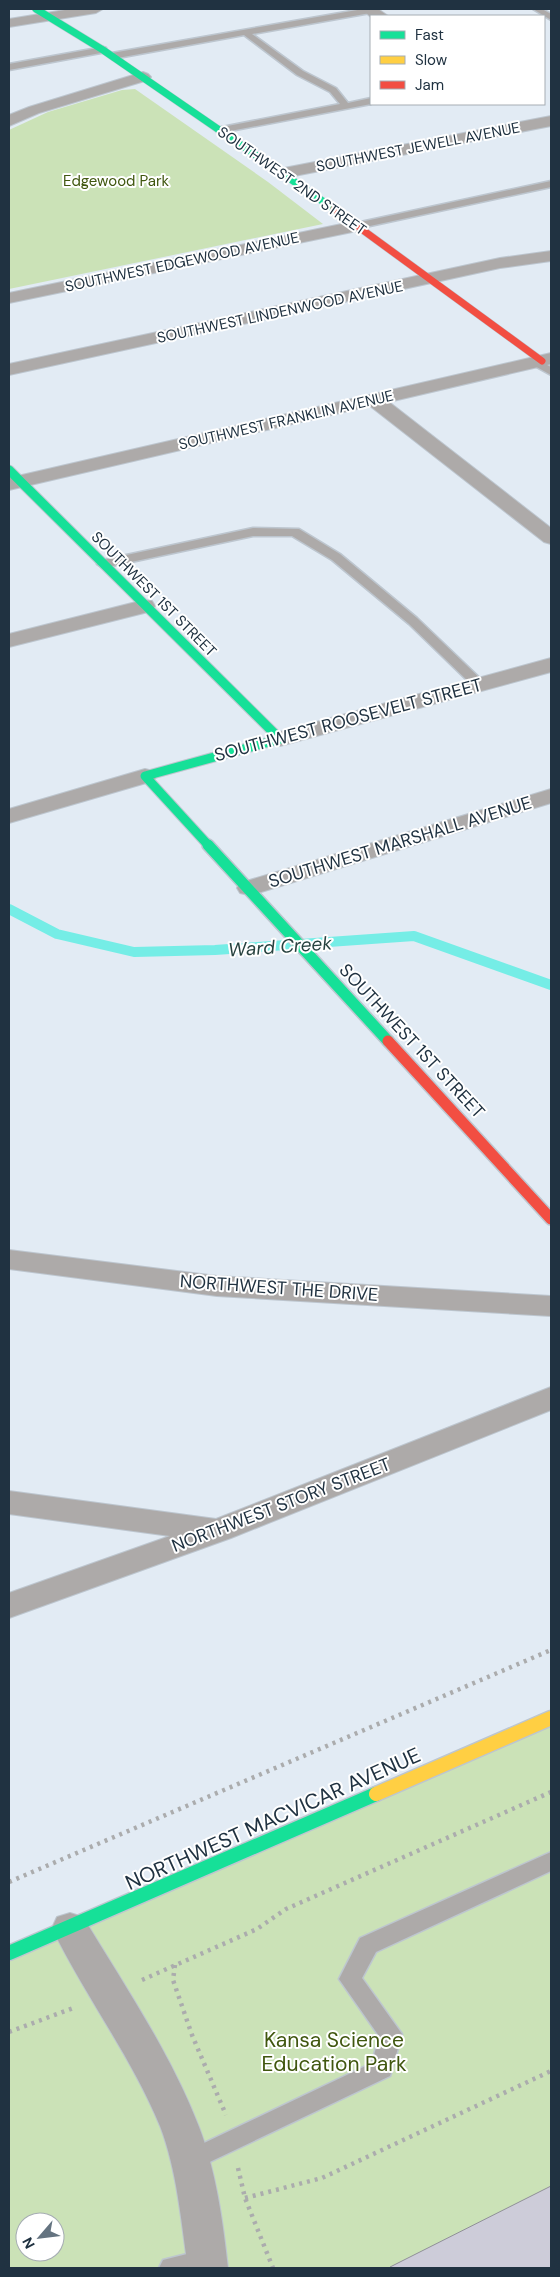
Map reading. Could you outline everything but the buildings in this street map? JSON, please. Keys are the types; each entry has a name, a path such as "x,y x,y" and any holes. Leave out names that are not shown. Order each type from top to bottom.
{"street":[{"path":"9,23 41,13 96,9"},
{"name":"SOUTHWEST 2ND STREET","path":"41,13 108,53 284,174 545,364"},
{"path":"9,121 34,110 144,77"},
{"path":"536,108 551,117"},
{"name":"SOUTHWEST JEWELL AVENUE","path":"284,174 551,121"},
{"name":"SOUTHWEST EDGEWOOD AVENUE","path":"9,298 356,226"},
{"name":"SOUTHWEST LINDENWOOD AVENUE","path":"9,370 500,264 551,256"},
{"name":"SOUTHWEST FRANKLIN AVENUE","path":"13,478 545,364"},
{"path":"374,400 551,538"},
{"name":"SOUTHWEST 1ST STREET","path":"13,478 103,564 280,740"},
{"path":"9,640 144,606"},
{"name":"SOUTHWEST ROOSEVELT STREET","path":"145,776 551,664"},
{"path":"9,816 145,776"},
{"name":"SOUTHWEST 1ST STREET","path":"145,776 551,1219"},
{"name":"SOUTHWEST MARSHALL AVENUE","path":"249,888 551,796"},
{"name":"NORTHWEST THE DRIVE","path":"9,1258 217,1286 551,1306"},
{"name":"NORTHWEST STORY STREET","path":"9,1606 220,1530 551,1398"},
{"path":"9,1502 220,1530"},
{"name":"NORTHWEST MACVICAR AVENUE","path":"9,1954 551,1718"},
{"path":"70,1928 156,2073 180,2128 195,2183 208,2264"}],"lane":[{"path":"537,9 551,18"},
{"path":"9,67 374,11"},
{"path":"246,32 300,73 333,90 346,106"},
{"path":"220,130 370,101"},
{"path":"356,226 551,184"},
{"path":"103,564 253,532 296,532 336,557 413,621 479,684"},
{"path":"189,2161 382,2070 391,2034 350,1979 368,1945 551,1861"},
{"path":"171,2268 208,2264"}],"path":[{"path":"9,1882 551,1650"},
{"path":"9,2032 109,1995 257,1929 286,1909 551,1792"},
{"path":"245,2198 322,2178 551,2071"}],"green space":[{"name":"Edgewood Park","path":"135,89 268,182 323,224 9,289 9,130 48,112 122,90"},
{"name":"Kansa Science Education Park","path":"551,1722 551,2268 9,2268 9,1958"}],"waterway":[{"name":"Ward Creek","path":"9,909 57,934 134,952 215,950 414,936 551,985"}],"traffic: fast":[{"path":"36,9 103,50 334,209"},
{"path":"9,470 280,739"},
{"path":"280,739 145,776 388,1041"},
{"path":"9,1953 376,1794"}],"traffic: slow":[{"path":"376,1794 551,1718"}],"traffic: jam":[{"path":"334,209 542,361"},
{"path":"388,1041 551,1219"}]}
